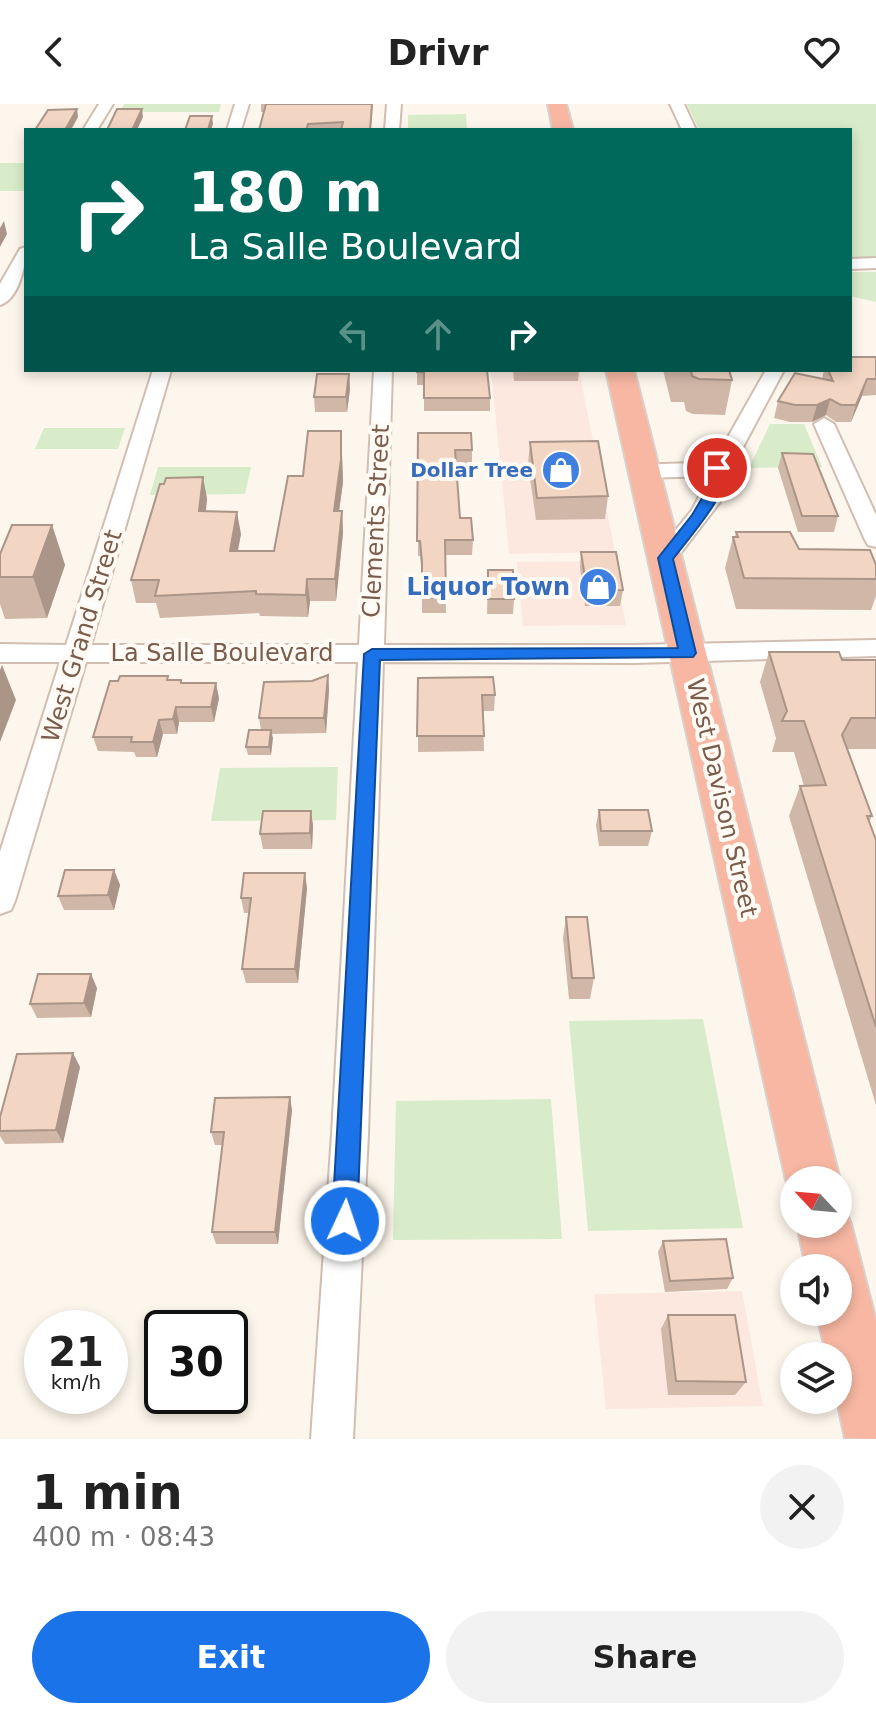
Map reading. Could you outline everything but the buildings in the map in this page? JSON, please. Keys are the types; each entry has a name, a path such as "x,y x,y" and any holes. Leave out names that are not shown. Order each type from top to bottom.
{"highway":[{"path":"557,104 563,128"},
{"name":"West Davison Street","path":"620,372 810,1166"},
{"path":"849,1326 876,1438"}],"street":[{"path":"91,128 106,104"},
{"path":"235,128 242,104"},
{"path":"392,128 394,104"},
{"path":"677,104 688,128"},
{"path":"852,264 876,263"},
{"path":"0,300 14,269"},
{"name":"West Grand Street","path":"0,901 161,372"},
{"name":"Clements Street","path":"332,1439 372,654 383,372"},
{"path":"665,558 698,517 721,478 723,464 774,372"},
{"path":"824,424 876,540"},
{"path":"644,472 696,472 723,464"},
{"name":"La Salle Boulevard","path":"0,653 688,653 876,648"}],"shaded area":[{"path":"491,372 579,372 615,552 509,554"},
{"path":"614,561 626,625 523,626 517,562"},
{"path":"742,1291 763,1406 606,1409 594,1294"}],"green space":[{"path":"124,104 221,104 219,112 120,112"},
{"path":"687,104 876,104 876,257 852,257 852,128 698,128"},
{"path":"466,114 467,128 408,128 408,115"},
{"path":"0,163 24,163 24,191 0,191"},
{"path":"852,272 876,272 876,302 852,296"},
{"path":"770,424 804,424 822,467 749,468"},
{"path":"44,428 125,428 118,449 35,449"},
{"path":"158,467 251,467 245,494 150,495"},
{"path":"338,767 336,820 211,821 220,768"},
{"path":"703,1019 743,1228 588,1231 569,1021"},
{"path":"551,1099 562,1239 393,1240 396,1101"}],"place":[{"name":"Dollar Tree","path":"561,470"},
{"name":"Liquor Town","path":"598,587"}],"route":[{"path":"345,1221 372,654 688,653 665,558 698,517 721,478 723,464 717,468"}]}
